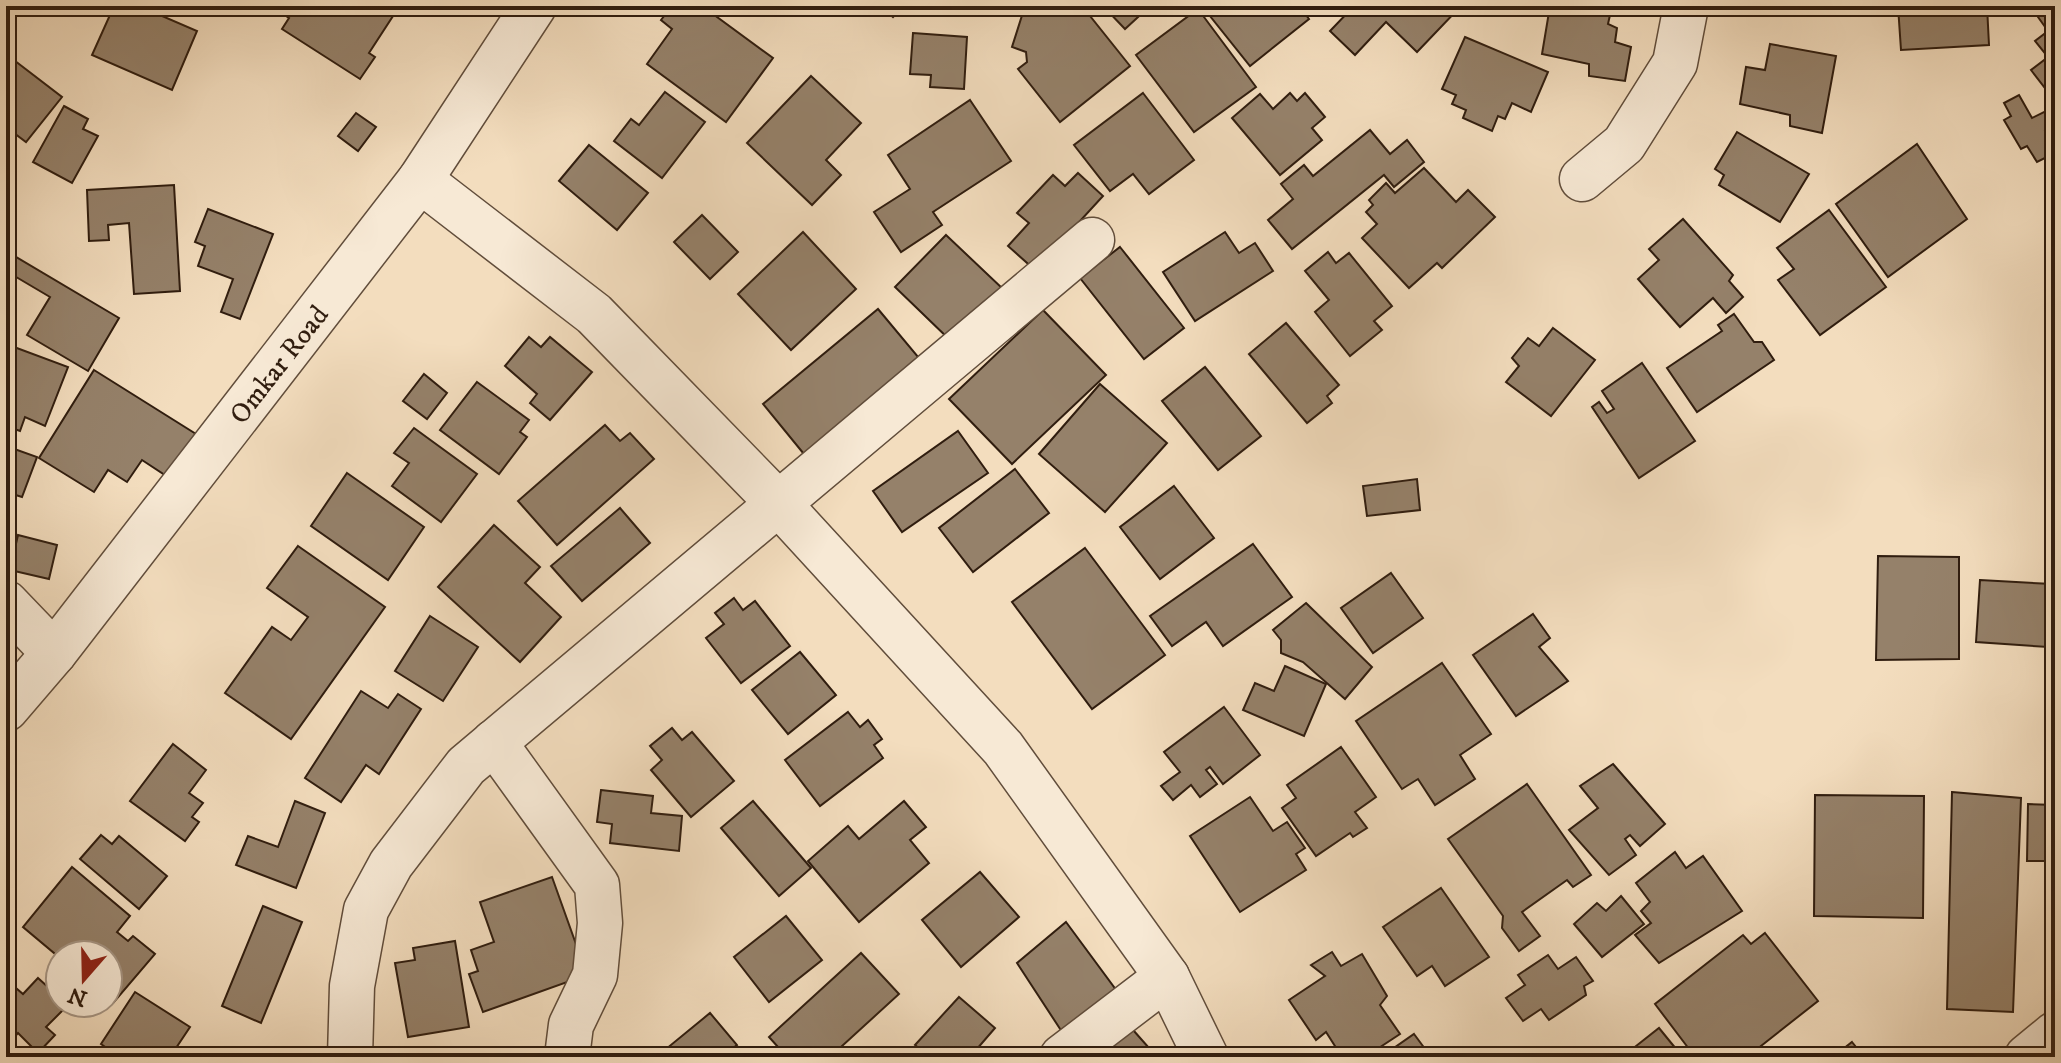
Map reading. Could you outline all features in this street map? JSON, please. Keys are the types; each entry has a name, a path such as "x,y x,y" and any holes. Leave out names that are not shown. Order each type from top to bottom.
{"street":[{"name":"Omkar Road","path":"6,709 54,653 420,180 534,6"},
{"path":"1582,179 1624,144 1675,63 1686,6"},
{"path":"420,180 594,314 778,503 1003,748 1167,977 1206,1057"},
{"path":"350,1057 352,986 366,910 391,864 466,766 1092,240"},
{"path":"6,603 54,653"},
{"path":"494,742 597,885 600,923 595,975 571,1025 567,1057"},
{"path":"1062,1057 1167,977"},
{"path":"2027,1057 2055,1034"}],"building":[{"path":"114,6 139,6 197,31 172,90 92,55"},
{"path":"271,6 377,6 393,16 369,53 375,57 360,79 282,29 289,18"},
{"path":"672,6 702,6 773,58 726,122 647,64 672,29 661,20"},
{"path":"881,6 903,6 893,17"},
{"path":"1025,6 1041,6 1063,14 1073,6 1082,6 1130,66 1060,122 1018,69 1027,62 1026,52 1012,47"},
{"path":"1103,6 1150,6 1125,29"},
{"path":"1202,6 1299,6 1309,19 1250,66"},
{"path":"1354,6 1461,6 1417,52 1386,22 1355,55 1330,31"},
{"path":"1550,6 1612,6 1608,24 1617,28 1615,42 1631,47 1625,81 1589,76 1589,64 1542,54"},
{"path":"1898,6 1987,6 1989,45 1901,50"},
{"path":"2053,6 2055,101 2031,70 2048,57 2035,41 2048,31 2038,17"},
{"path":"1198,9 1256,87 1194,132 1136,55"},
{"path":"913,33 967,37 964,89 930,87 931,75 910,74"},
{"path":"1465,37 1548,72 1531,112 1512,103 1505,119 1498,116 1492,131 1463,118 1466,110 1452,104 1456,95 1442,89"},
{"path":"1770,44 1836,56 1822,133 1790,126 1790,115 1740,104 1746,67 1765,70"},
{"path":"6,54 62,97 26,142 6,127"},
{"path":"811,76 861,123 826,160 841,175 812,205 747,143"},
{"path":"665,92 705,122 662,178 614,141 631,119 639,125"},
{"path":"1143,93 1194,160 1149,194 1133,174 1110,191 1074,145"},
{"path":"1290,93 1297,101 1305,93 1325,117 1312,128 1322,140 1280,175 1232,118 1260,94 1273,109"},
{"path":"2019,95 2032,118 2048,110 2055,124 2045,131 2055,153 2037,162 2027,146 2021,149 2004,120 2011,116 2004,103"},
{"path":"970,100 1011,161 933,212 942,225 901,252 874,212 910,189 888,155"},
{"path":"64,106 88,119 83,129 98,136 72,183 33,162"},
{"path":"356,113 376,127 358,151 338,136"},
{"path":"1370,130 1390,154 1407,140 1424,162 1394,187 1384,175 1292,249 1268,220 1293,199 1281,184 1304,165 1313,176"},
{"path":"1737,132 1809,174 1780,222 1719,185 1724,175 1715,169"},
{"path":"1917,144 1967,219 1888,277 1836,204"},
{"path":"589,145 648,193 617,230 559,181"},
{"path":"1424,168 1456,202 1468,190 1495,217 1442,268 1437,263 1409,288 1362,238 1377,224 1366,212 1373,205 1369,200 1386,183 1395,193"},
{"path":"1078,173 1103,196 1035,270 1008,246 1029,223 1017,213 1053,175 1065,186"},
{"path":"174,185 180,291 134,294 129,223 108,225 109,240 89,241 87,190"},
{"path":"208,209 273,234 240,319 221,312 233,279 198,266 205,246 195,242"},
{"path":"1829,210 1886,287 1820,335 1778,280 1794,269 1777,248"},
{"path":"702,215 738,252 710,279 674,242"},
{"path":"1683,219 1733,275 1729,281 1743,297 1726,313 1713,298 1680,327 1638,279 1659,260 1649,249"},
{"path":"803,232 856,289 791,350 738,294"},
{"path":"1225,232 1239,253 1255,243 1273,271 1195,321 1163,272"},
{"path":"946,235 1003,289 952,342 895,287"},
{"path":"1120,247 1184,328 1144,359 1080,278"},
{"path":"6,251 119,318 88,371 27,335 50,297 6,271"},
{"path":"1328,252 1336,263 1349,253 1392,306 1374,321 1382,330 1350,356 1315,312 1329,300 1305,271"},
{"path":"878,309 924,364 808,459 763,404"},
{"path":"1043,310 1106,375 1012,464 949,399"},
{"path":"1734,314 1754,342 1762,342 1774,360 1697,412 1667,368 1722,331 1718,325"},
{"path":"1286,323 1339,385 1327,396 1332,403 1307,423 1249,354"},
{"path":"1553,328 1595,360 1551,416 1506,382 1519,366 1512,358 1528,338 1539,346"},
{"path":"529,337 541,347 550,337 592,372 550,420 530,403 537,394 505,366"},
{"path":"6,344 68,367 45,426 25,417 20,431 6,426"},
{"path":"1642,363 1695,441 1639,478 1592,407 1599,402 1607,413 1614,409 1602,391"},
{"path":"1205,367 1261,436 1218,470 1162,401"},
{"path":"94,370 196,434 168,477 142,460 127,482 108,470 94,492 39,458"},
{"path":"424,374 447,393 427,419 403,401"},
{"path":"477,382 529,420 520,432 527,437 499,474 440,430"},
{"path":"1100,384 1167,443 1105,512 1039,454"},
{"path":"605,425 620,441 630,433 654,459 557,545 518,501"},
{"path":"414,428 477,474 441,522 392,486 409,463 394,453"},
{"path":"958,431 988,473 902,532 873,491"},
{"path":"6,446 37,457 22,497 6,492"},
{"path":"1015,469 1049,513 973,572 939,528"},
{"path":"347,473 424,527 388,580 311,526"},
{"path":"1417,479 1420,510 1367,516 1363,486"},
{"path":"1174,486 1214,538 1160,579 1120,527"},
{"path":"620,508 650,543 582,601 551,566"},
{"path":"494,525 540,567 525,583 561,617 520,662 438,587"},
{"path":"18,535 57,545 49,579 10,570"},
{"path":"1253,544 1292,597 1223,646 1206,622 1172,646 1150,616"},
{"path":"298,546 385,607 291,739 225,693 272,627 291,640 308,617 267,588"},
{"path":"1085,548 1165,655 1092,709 1012,602"},
{"path":"1878,556 1959,557 1959,659 1876,660"},
{"path":"1391,573 1423,618 1373,653 1341,608"},
{"path":"1980,580 2052,584 2048,647 1976,642"},
{"path":"734,598 743,610 755,601 790,646 741,683 706,638 724,624 715,613"},
{"path":"1306,603 1372,667 1345,699 1303,662 1281,653 1281,640 1273,630"},
{"path":"1533,614 1550,638 1539,647 1568,681 1516,716 1473,655"},
{"path":"430,616 478,647 443,701 395,671"},
{"path":"800,652 836,695 788,734 752,690"},
{"path":"1442,663 1491,734 1460,755 1475,779 1435,805 1418,779 1402,789 1356,721"},
{"path":"1285,666 1326,684 1304,736 1243,710 1255,683 1274,691"},
{"path":"361,691 388,708 398,694 421,709 379,774 366,765 341,802 305,778"},
{"path":"1224,707 1260,755 1223,784 1210,767 1206,770 1217,784 1200,797 1191,785 1173,800 1161,786 1180,772 1164,752"},
{"path":"848,712 860,727 868,720 882,739 874,745 883,758 820,806 785,760"},
{"path":"672,728 682,740 692,732 734,781 691,817 651,770 662,760 650,746"},
{"path":"173,744 206,770 189,793 203,803 192,817 199,822 185,841 130,801"},
{"path":"1341,747 1376,797 1355,812 1367,828 1353,837 1350,833 1316,856 1282,808 1296,798 1287,785"},
{"path":"1613,764 1665,824 1640,846 1630,835 1625,839 1636,855 1609,875 1569,830 1598,808 1580,786"},
{"path":"1527,784 1591,875 1573,887 1567,880 1522,912 1540,936 1519,951 1502,928 1503,916 1448,839"},
{"path":"601,790 653,796 651,813 682,816 679,851 610,843 612,824 597,822"},
{"path":"1952,792 2021,798 2013,1012 1947,1009"},
{"path":"1815,795 1924,796 1923,918 1814,916"},
{"path":"1250,797 1273,831 1287,822 1305,848 1296,854 1306,870 1240,912 1190,836"},
{"path":"295,801 325,813 296,888 236,865 248,836 278,847"},
{"path":"753,801 811,868 779,896 721,828"},
{"path":"904,801 926,827 910,840 929,863 859,922 808,861 848,826 859,839"},
{"path":"2028,804 2055,805 2055,861 2027,861"},
{"path":"101,835 112,844 119,836 167,876 139,909 80,859"},
{"path":"1675,852 1686,868 1703,856 1742,911 1659,963 1635,935 1651,923 1641,911 1650,902 1636,883"},
{"path":"72,867 130,916 117,932 128,941 133,936 155,954 124,990 124,939 44,939 44,945 23,927"},
{"path":"980,872 1019,917 961,967 922,920"},
{"path":"552,877 587,975 483,1012 469,974 478,971 471,950 494,942 480,902"},
{"path":"1441,888 1489,957 1445,986 1432,966 1417,976 1383,927"},
{"path":"1621,896 1644,924 1602,957 1574,924 1597,903 1606,911"},
{"path":"263,906 302,922 261,1023 222,1006"},
{"path":"786,916 822,960 769,1002 734,957"},
{"path":"1066,922 1125,1002 1066,1038 1017,963"},
{"path":"1765,933 1818,1001 1747,1057 1638,1057 1631,1050 1659,1028 1681,1055 1689,1049 1655,1004 1743,935 1751,944"},
{"path":"455,941 469,1027 408,1037 395,963 415,960 413,948"},
{"path":"1332,952 1341,966 1362,954 1387,996 1380,1005 1400,1034 1365,1057 1342,1057 1326,1032 1316,1040 1289,1000 1325,976 1311,965"},
{"path":"861,953 899,994 830,1057 787,1057 769,1037"},
{"path":"1548,955 1558,969 1576,957 1593,981 1584,986 1586,995 1549,1020 1541,1009 1523,1021 1506,998 1525,985 1518,975"},
{"path":"38,978 44,983 44,1019 54,1019 46,1027 55,1035 38,1053 18,1033 10,1043 6,1039 6,985 9,982 23,994"},
{"path":"135,992 190,1027 170,1057 103,1057 108,1049 101,1044 117,1019 124,1019 124,1009"},
{"path":"959,997 995,1028 970,1057 929,1057 915,1045"},
{"path":"710,1013 737,1045 724,1055 726,1057 673,1057 666,1049"},
{"path":"1126,1022 1157,1057 1087,1057"},
{"path":"1414,1034 1431,1057 1381,1057"},
{"path":"1852,1042 1864,1057 1833,1057"}]}
